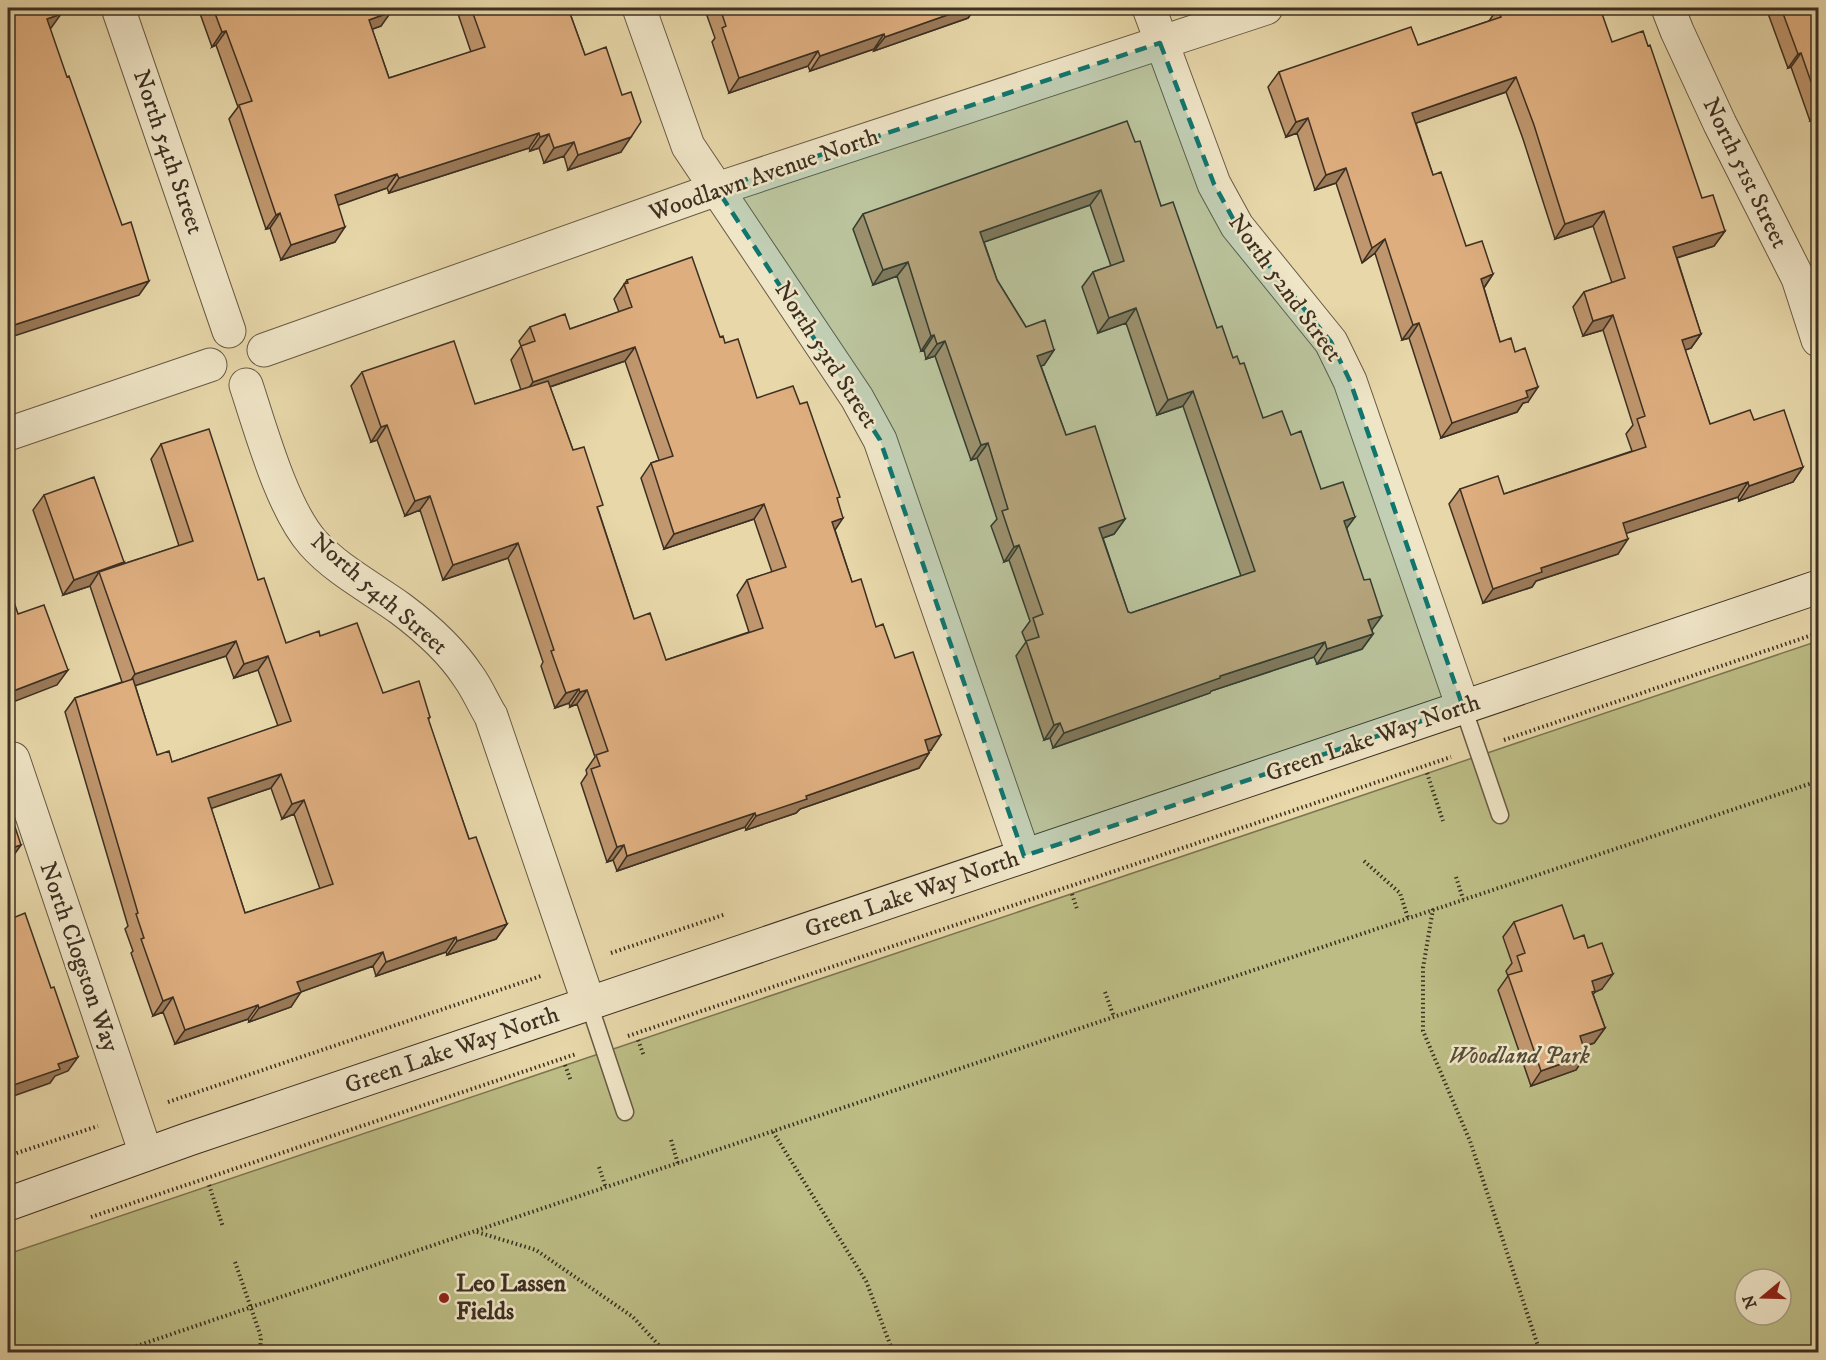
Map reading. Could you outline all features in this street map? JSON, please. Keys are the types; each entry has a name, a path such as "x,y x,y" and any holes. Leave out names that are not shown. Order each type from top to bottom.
{"street":[{"name":"North 54th Street","path":"118,8 229,332"},
{"name":"North 53rd Street","path":"639,8 688,146 857,398 880,440 1024,856"},
{"name":"North 52nd Street","path":"1149,8 1160,43 1214,184 1237,226 1331,342 1350,381 1464,707"},
{"name":"Woodlawn Avenue North","path":"264,350 717,189 1266,8"},
{"name":"North 51st Street","path":"1668,8 1720,124 1798,278 1818,340"},
{"path":"243,331 252,334 264,350 263,369 258,378 246,385 231,387 222,383 215,377 210,365 209,351 213,344 218,337 229,332 243,331"},
{"path":"8,434 210,365"},
{"name":"North 54th Street","path":"246,385 292,510 313,543 340,567 403,610 435,638 468,676 491,716 589,1004"},
{"name":"Green Lake Way North","path":"8,1204 146,1154 1818,587"},
{"name":"North Clogston Way","path":"13,759 146,1154"}],"lane":[{"path":"1464,707 1500,815"},
{"path":"589,1004 625,1112"}],"path":[{"path":"629,1035 1818,633"},
{"path":"1427,773 1443,821"},
{"path":"119,1353 475,1231 1818,781"},
{"path":"1364,861 1400,893 1408,918"},
{"path":"1456,876 1463,899"},
{"path":"1072,894 1077,909"},
{"path":"1433,909 1423,968 1423,1031 1470,1141 1540,1353"},
{"path":"164,1104 534,978"},
{"path":"1105,992 1114,1017"},
{"path":"638,1040 644,1056"},
{"path":"85,1220 570,1056"},
{"path":"565,1065 571,1081"},
{"path":"8,1156 96,1127"},
{"path":"773,1132 866,1281 892,1353"},
{"path":"671,1140 678,1164"},
{"path":"599,1167 606,1188"},
{"path":"209,1185 223,1227"},
{"path":"475,1231 536,1250 633,1317 666,1353"},
{"path":"8,1246 19,1242"},
{"path":"235,1262 261,1337 261,1353"}],"highlighted area":[{"path":"1160,43 1214,184 1237,226 1331,342 1350,381 1463,707 1024,856 880,440 717,189"}],"green space":[{"name":"Woodland Park","path":"1818,641 1818,1352 8,1352 8,1254"}],"building":[{"path":"8,8 59,8 61,14 47,19 122,225 131,222 149,281 8,327"},
{"path":"213,8 390,8 391,12 369,20 389,78 485,47 471,8 568,8 585,55 606,47 622,95 631,92 641,122 631,137 578,155 574,142 554,148 549,134 540,137 539,133 399,178 397,174 335,195 345,227 291,245 280,213 276,215 239,105 252,101 226,31 222,32"},
{"path":"720,8 967,8 885,37 884,34 820,56 818,51 739,78 722,28 726,26"},
{"path":"1498,8 1600,8 1612,42 1643,31 1648,46 1650,45 1702,198 1713,195 1725,231 1673,247 1701,334 1682,340 1710,424 1750,410 1754,420 1784,410 1803,467 1749,486 1748,482 1623,523 1628,539 1541,568 1542,572 1493,589 1460,489 1498,476 1504,494 1646,447 1637,419 1645,416 1613,315 1593,321 1584,292 1625,278 1604,211 1565,224 1534,125 1516,77 1412,113 1433,175 1441,172 1466,246 1482,241 1493,274 1481,279 1500,342 1511,338 1515,352 1525,348 1538,387 1526,391 1528,397 1452,423 1419,323 1413,325 1385,239 1372,248 1346,168 1326,175 1308,118 1296,122 1279,72 1411,27 1418,45 1501,17"},
{"path":"1781,8 1818,8 1818,102 1801,53 1798,54"},
{"path":"1127,121 1135,142 1140,141 1161,206 1173,202 1217,328 1222,326 1233,358 1237,356 1240,364 1244,363 1263,418 1282,411 1291,435 1301,431 1321,489 1343,482 1355,517 1344,521 1364,580 1370,579 1382,616 1368,620 1373,634 1327,649 1325,642 1220,676 1220,678 1064,733 1060,723 1054,725 1026,641 1039,637 1033,618 1043,614 1019,545 1014,547 1002,511 1008,509 988,443 981,445 945,341 937,344 934,335 931,336 908,262 883,270 863,214","holes":["1101,190 1124,261 1093,272 1109,318 1136,308 1168,400 1193,391 1255,571 1131,613 1128,612 1099,528 1125,519 1095,426 1066,435 1037,356 1054,350 1045,320 1026,327 997,280 980,232"]},
{"path":"692,257 720,337 723,336 725,343 738,339 757,398 793,386 800,404 807,402 840,497 837,498 843,518 832,522 852,582 861,579 876,627 883,624 895,658 913,652 941,735 925,740 929,753 806,796 807,799 756,816 755,813 627,856 624,845 617,847 591,769 600,766 596,755 608,751 587,690 580,692 579,689 566,693 518,543 453,565 430,496 415,501 387,425 381,427 362,372 454,341 475,404 548,381 573,450 584,447 603,505 597,507 634,619 650,613 666,660 763,628 747,580 786,567 764,504 674,534 651,463 673,456 635,347 533,382 521,346 535,341 530,327 565,314 570,329 632,307 624,284 628,283 627,280"},
{"path":"209,429 258,580 264,578 286,643 319,631 320,636 357,623 383,693 419,681 430,717 428,718 469,839 476,837 507,924 457,941 456,937 386,962 383,952 297,982 301,992 259,1008 258,1005 185,1030 173,997 163,1001 141,939 144,938 136,914 138,913 75,698 133,679 157,755 169,751 172,762 291,721 268,656 244,664 236,641 135,674 99,572 193,541 161,444","holes":["281,774 292,804 304,800 333,884 245,913 208,798"]},
{"path":"94,477 124,562 74,580 44,495"},
{"path":"8,584 18,614 44,605 68,670 8,693"},
{"path":"8,806 21,845 8,849"},
{"path":"1562,905 1574,939 1584,935 1588,948 1602,943 1613,974 1592,981 1595,991 1592,992 1605,1028 1580,1036 1586,1055 1541,1071 1508,975 1522,971 1517,956 1525,953 1514,922"},
{"path":"25,913 78,1057 58,1064 60,1069 8,1087 8,920"}],"place":[{"name":"Leo Lassen Fields","path":"444,1298"}]}
